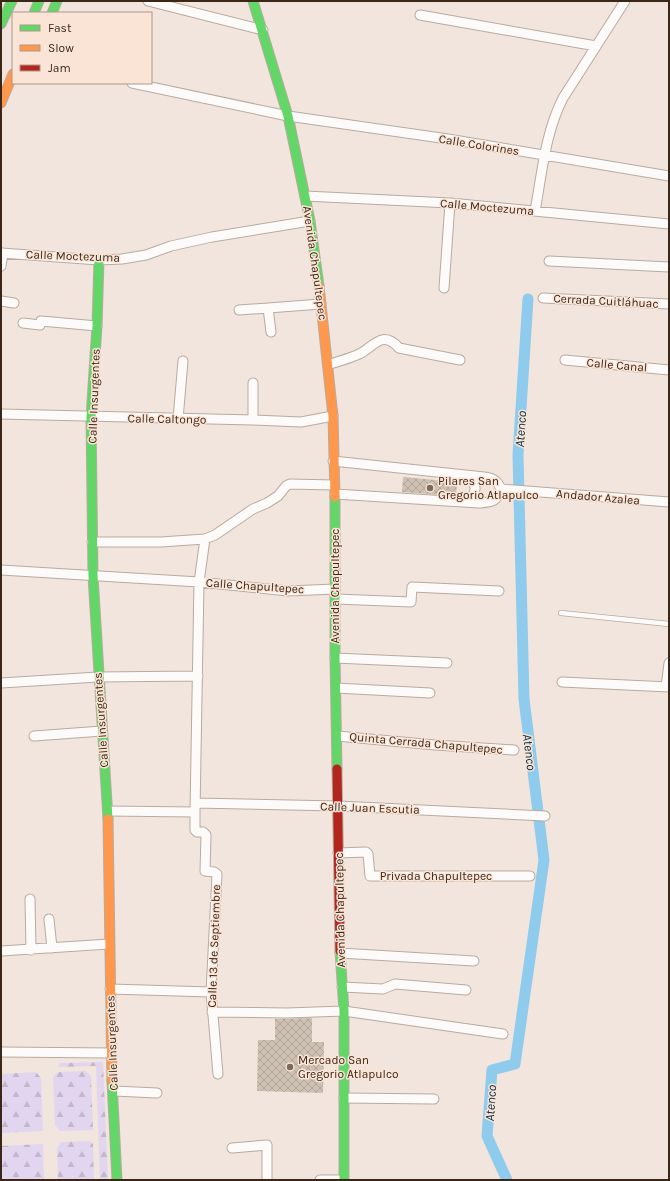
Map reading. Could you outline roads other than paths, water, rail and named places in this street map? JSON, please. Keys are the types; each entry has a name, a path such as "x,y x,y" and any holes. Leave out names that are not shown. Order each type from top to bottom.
{"main road":[{"path":"34,12 39,1"},
{"path":"52,12 57,1"},
{"name":"Avenida Chapultepec","path":"254,1 288,116 310,221 321,304 333,416 338,853 340,953 344,1011 344,1180"},
{"path":"1,24 7,5"},
{"path":"1,102 12,76"},
{"name":"Calle Insurgentes","path":"99,260 97,326 91,417 92,576 108,811 111,1052 117,1180"}],"street":[{"path":"148,1 263,30"},
{"path":"535,211 545,155 555,113 625,1"},
{"path":"420,15 596,46"},
{"name":"Calle Colorines","path":"137,84 288,116 448,139 669,176"},
{"name":"Calle Moctezuma","path":"305,196 450,203 669,224"},
{"path":"444,288 450,203"},
{"name":"Calle Moctezuma","path":"2,253 99,260 122,259 146,255 171,246 212,237 310,221"},
{"path":"1,266 2,253"},
{"path":"549,261 669,267"},
{"name":"Cerrada Cuitláhuac","path":"543,298 669,304"},
{"path":"1,301 14,303"},
{"path":"239,310 321,304"},
{"path":"268,308 271,332"},
{"path":"23,323 40,325 40,321 97,326"},
{"path":"328,364 360,354 374,342 385,340 393,342 399,348 460,360"},
{"name":"Calle Canal","path":"565,360 669,370"},
{"path":"178,419 183,361"},
{"path":"253,383 253,420"},
{"name":"Calle Caltongo","path":"1,414 301,422 333,416"},
{"path":"333,462 493,478 498,482 501,489 499,497 494,501 479,503 335,494"},
{"path":"465,475 472,479 475,487 475,494 471,499 465,502"},
{"path":"92,542 161,542 205,539 215,535 253,509 278,496 286,486 290,484 334,485"},
{"name":"Andador Azalea","path":"501,489 669,502"},
{"name":"Calle 13 de Septiembre","path":"205,539 199,582 195,830 198,832 203,832 206,835 205,871 217,872 210,992 218,1074"},
{"path":"1,570 199,582"},
{"name":"Calle Chapultepec","path":"199,582 288,591 335,589"},
{"path":"336,598 410,602 412,588 499,591"},
{"path":"335,658 447,663"},
{"path":"562,682 668,687 669,663"},
{"path":"1,683 98,677 198,676"},
{"path":"336,688 430,693"},
{"path":"34,736 102,731"},
{"name":"Quinta Cerrada Chapultepec","path":"337,736 435,745 514,750"},
{"name":"Calle Juan Escutia","path":"195,807 338,806 544,816"},
{"path":"108,811 195,807"},
{"name":"Privada Chapultepec","path":"338,853 366,852 368,854 370,876 530,876"},
{"path":"30,899 31,950"},
{"path":"49,919 52,948"},
{"path":"1,951 109,944"},
{"path":"340,953 474,961"},
{"path":"342,987 383,989 394,984 466,990"},
{"path":"110,989 210,992"},
{"path":"212,1012 287,1013 344,1011 503,1034"},
{"path":"1,1052 111,1052"},
{"path":"114,1091 157,1093"},
{"path":"344,1098 434,1099"},
{"path":"232,1148 267,1145 267,1180"},
{"path":"320,1180 344,1180"}],"lane":[{"path":"561,613 669,624"}],"waterway":[{"name":"Atenco","path":"507,1180 487,1136 492,1070 515,1064 544,860 524,699 518,455 528,299"}],"place":[{"name":"Pilares San Gregorio Atlapulco","path":"430,488"},
{"name":"Mercado San Gregorio Atlapulco","path":"290,1067"}]}
